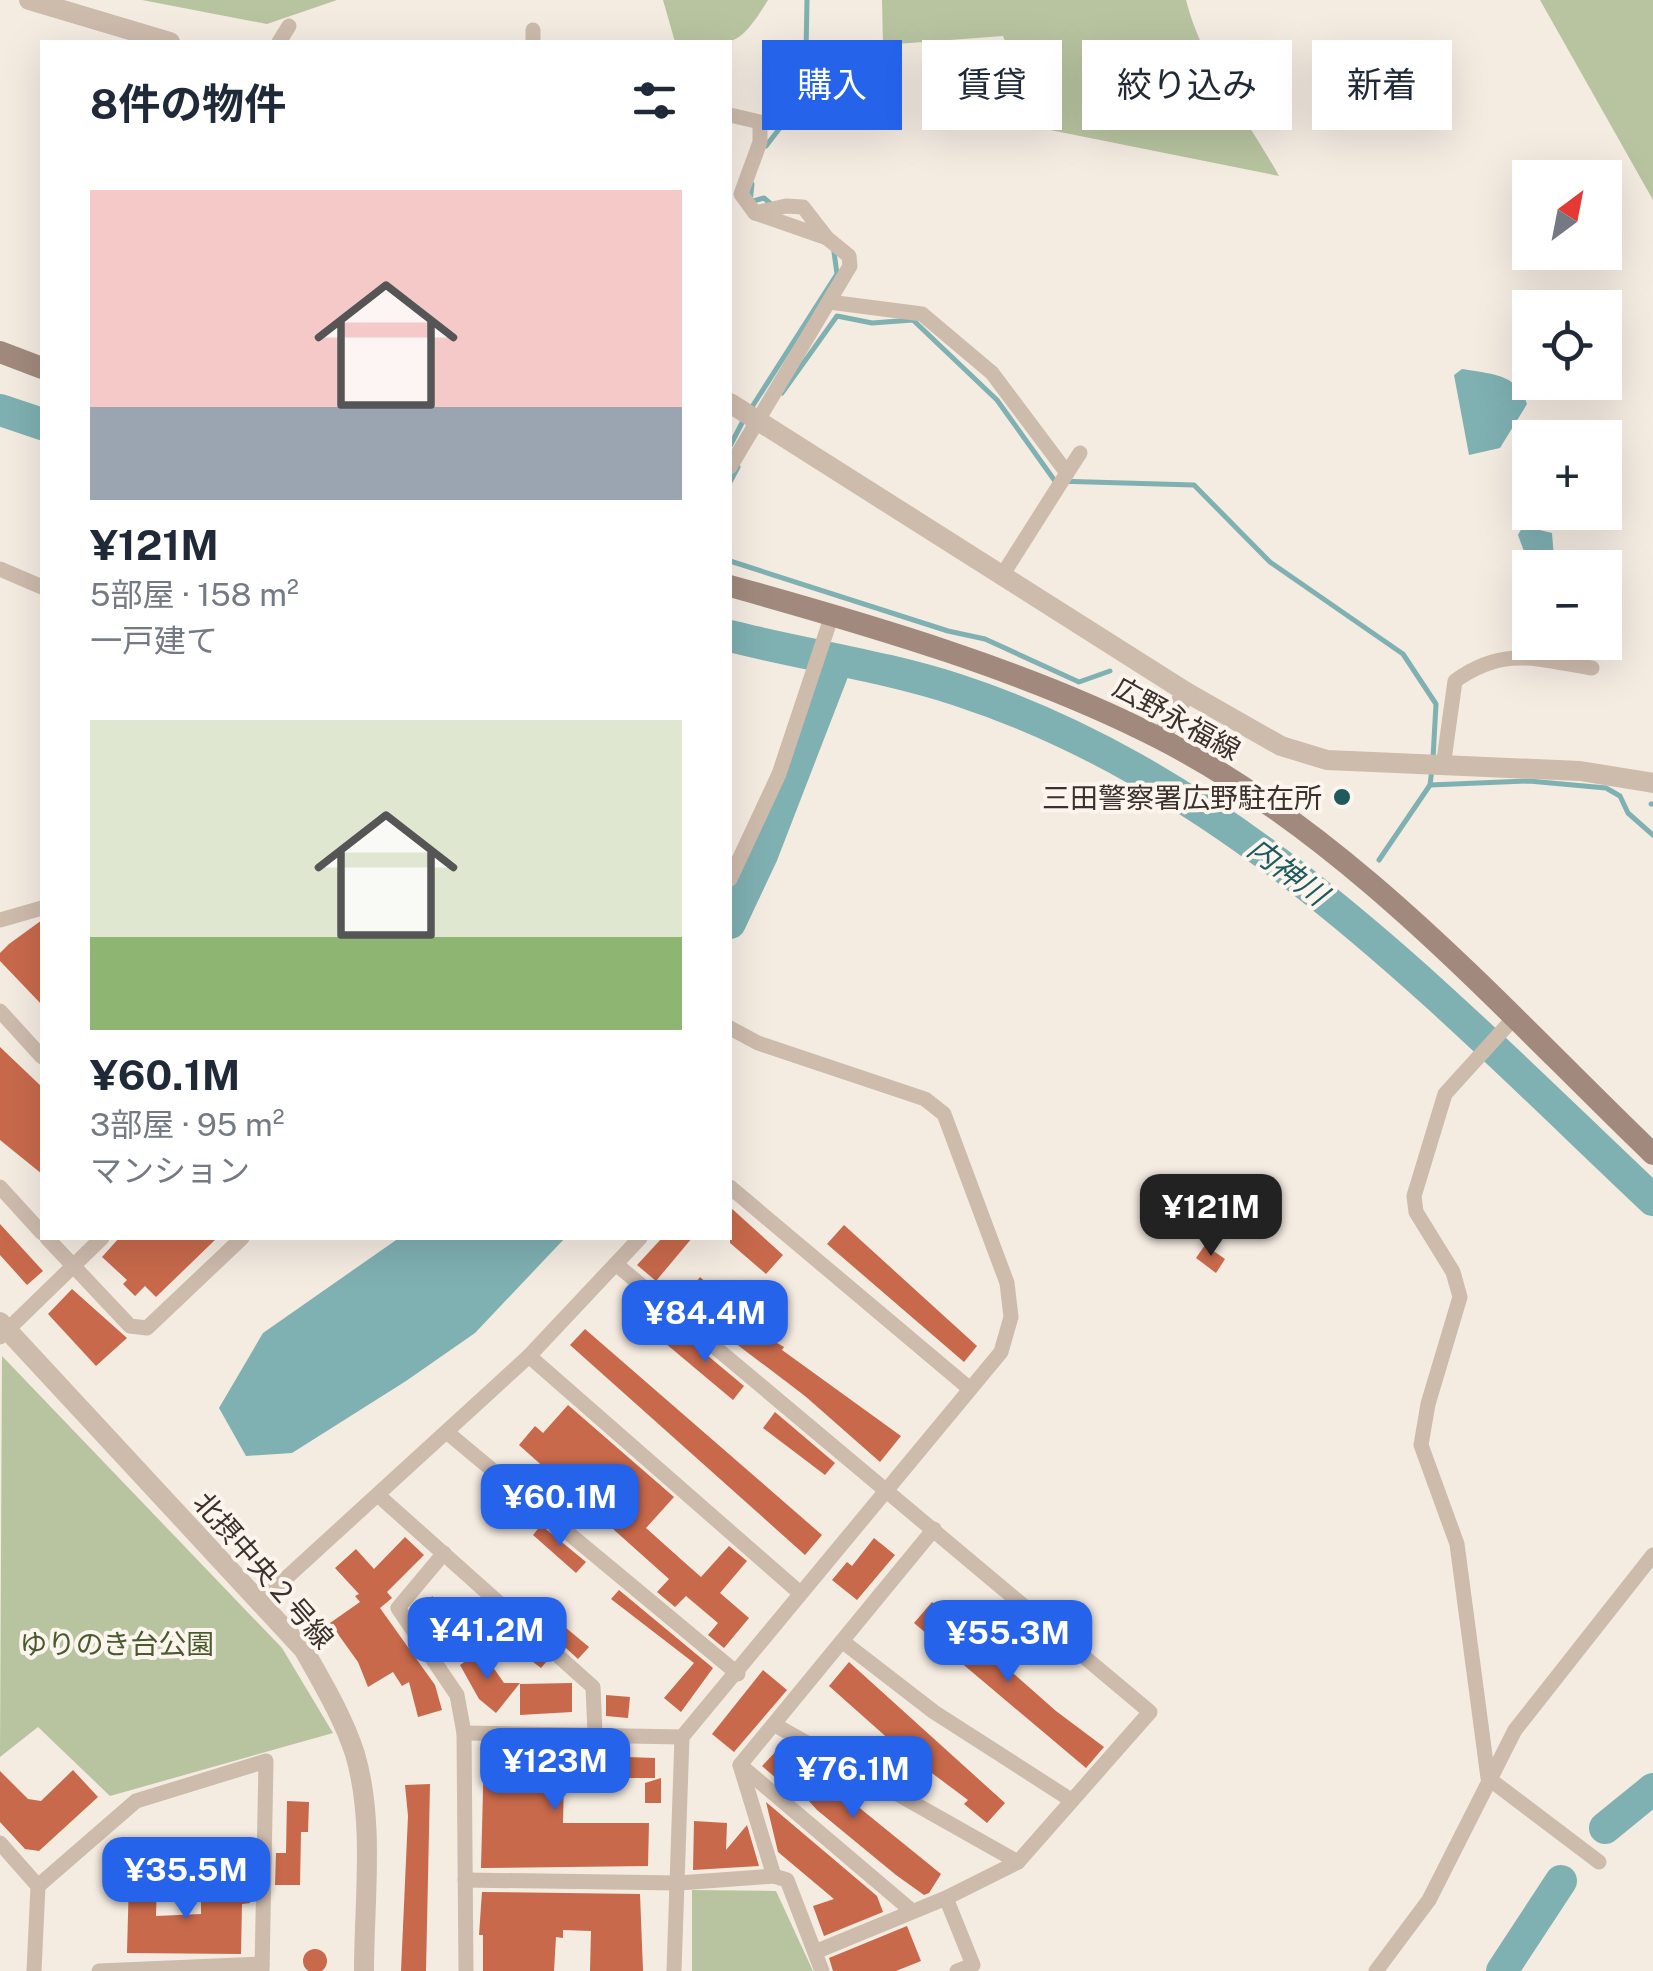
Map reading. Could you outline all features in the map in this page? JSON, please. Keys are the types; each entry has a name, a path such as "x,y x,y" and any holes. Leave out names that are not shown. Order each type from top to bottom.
{"main road":[{"path":"0,352 40,367"},
{"name":"広野永福線","path":"732,587 1086,702 1160,738 1290,820 1365,878 1653,1154"}],"street":[{"path":"30,0 72,8 164,40"},
{"path":"280,40 289,26"},
{"path":"732,115 760,122 760,142 740,194 755,214 827,238 849,256 850,266 732,463"},
{"path":"829,302 922,314 992,373 1067,473"},
{"path":"732,404 1186,692 1282,746 1327,760 1580,772 1653,783"},
{"path":"1003,574 1080,453"},
{"path":"0,569 40,586"},
{"path":"732,874 802,713 830,621"},
{"path":"1443,766 1455,681 1484,660 1531,658 1592,668"},
{"path":"1160,738 1186,692"},
{"path":"0,920 40,909"},
{"path":"0,1012 40,1055"},
{"path":"1513,1020 1444,1094 1414,1196 1416,1212 1452,1272 1460,1297 1428,1404 1421,1445 1457,1544 1488,1778 1598,1862"},
{"path":"674,1971 682,1737 1001,1352 1010,1317 1007,1282 956,1137 944,1114 926,1099 758,1044 732,1029"},
{"path":"0,1187 40,1230"},
{"path":"732,1189 970,1389"},
{"path":"50,1240 130,1326 148,1328 240,1240"},
{"path":"2,1330 100,1240"},
{"path":"261,1601 449,1434 530,1356 638,1240"},
{"path":"617,1265 1150,1712 1018,1862 946,1898 815,1952"},
{"name":"北摂中央２号線","path":"2,1330 261,1601 304,1650 335,1704 354,1754 364,1802 364,1971"},
{"path":"530,1356 800,1593"},
{"path":"449,1434 738,1674"},
{"path":"379,1496 593,1687 595,1733"},
{"path":"740,1765 934,1530"},
{"path":"444,1553 398,1608 457,1696 464,1733 466,1971"},
{"path":"1376,1971 1428,1900 1515,1730 1653,1555"},
{"path":"842,1641 934,1712 1071,1800"},
{"path":"775,1725 1018,1862"},
{"path":"464,1733 682,1737"},
{"path":"38,1886 136,1801 266,1762 262,1968 99,1971"},
{"path":"740,1765 774,1876"},
{"path":"740,1765 912,1911"},
{"path":"0,1843 38,1886 34,1971"},
{"path":"0,1863 18,1863"},
{"path":"466,1880 678,1883 774,1876 787,1880 822,1971"},
{"path":"946,1898 973,1965 957,1971"}],"green space":[{"path":"142,0 337,0 267,24"},
{"path":"663,0 768,0 748,29 732,40 674,40"},
{"path":"882,0 1186,0 1200,40 1082,40 1082,130 1251,130 1279,176 1050,130 1062,130 1062,40 1004,40 1003,36 902,44 902,40 883,40"},
{"path":"1540,0 1653,0 1653,200"},
{"name":"ゆりのき台公園","path":"2,1356 282,1648 333,1733 110,1796 38,1727 0,1757"},
{"path":"692,1890 776,1891 813,1971 692,1971"}],"water":[{"path":"1462,369 1501,377 1512,382 1512,400 1525,400 1527,404 1517,420 1512,420 1512,428 1500,448 1469,455 1454,375"},
{"path":"1521,530 1552,533 1553,550 1524,550 1518,535"},
{"path":"396,1240 563,1240 475,1333 406,1381 292,1453 246,1456 219,1408 263,1333"}],"building":[{"path":"40,921 40,1003 0,961 0,953"},
{"path":"0,1047 40,1085 40,1172 0,1140"},
{"path":"732,1209 783,1255 766,1274 730,1243"},
{"path":"0,1224 43,1271 27,1285 0,1255"},
{"path":"844,1225 977,1346 964,1362 827,1244"},
{"path":"117,1240 215,1240 156,1297 145,1286 135,1296 123,1284 127,1280 102,1257"},
{"path":"660,1240 690,1240 656,1281 637,1265"},
{"path":"1205,1245 1225,1259 1216,1273 1196,1258"},
{"path":"700,1277 765,1336 784,1347 782,1350 901,1436 880,1462 805,1396 693,1311 696,1308 683,1299"},
{"path":"72,1289 127,1338 96,1366 48,1314"},
{"path":"585,1329 822,1535 805,1555 570,1345"},
{"path":"677,1330 744,1386 733,1400 665,1343"},
{"path":"568,1405 674,1497 646,1528 701,1577 729,1546 747,1561 720,1593 749,1618 724,1648 708,1635 718,1623 686,1596 675,1607 657,1592 669,1579 519,1445 535,1426 543,1433"},
{"path":"775,1412 835,1463 825,1475 763,1428"},
{"path":"541,1525 586,1562 576,1573 533,1535"},
{"path":"405,1537 424,1555 387,1592 392,1598 380,1608 435,1685 442,1710 418,1717 409,1682 402,1686 393,1672 368,1687 358,1662 330,1623 360,1602 355,1596 359,1594 335,1568 356,1549 374,1569"},
{"path":"874,1538 895,1555 857,1600 832,1580 847,1562 852,1566"},
{"path":"619,1590 713,1668 681,1712 664,1698 694,1663 611,1599"},
{"path":"432,1596 457,1614 441,1630 423,1611"},
{"path":"530,1598 589,1647 578,1659 522,1608"},
{"path":"932,1602 1056,1711 1104,1747 1086,1768 914,1623"},
{"path":"497,1617 547,1661 541,1668 488,1628"},
{"path":"481,1650 504,1683 520,1683 496,1713 479,1699 460,1665"},
{"path":"849,1662 1005,1803 987,1823 964,1804 968,1800 901,1750 829,1686"},
{"path":"763,1670 787,1690 734,1752 712,1734"},
{"path":"572,1683 572,1712 520,1715 520,1684"},
{"path":"606,1695 630,1697 628,1718 606,1716"},
{"path":"782,1745 941,1874 929,1893 924,1895 896,1875 817,1810 790,1780 785,1786 762,1766"},
{"path":"484,1752 655,1758 655,1778 564,1778 563,1823 649,1823 648,1866 481,1868"},
{"path":"73,1770 98,1797 39,1851 25,1849 0,1822 0,1771 28,1799 41,1801"},
{"path":"661,1778 661,1803 645,1803 645,1783"},
{"path":"430,1784 426,1971 401,1971 408,1816 405,1785"},
{"path":"287,1801 309,1802 308,1832 301,1832 300,1885 275,1885 276,1853 286,1853"},
{"path":"766,1802 877,1896 883,1912 824,1936 813,1906 834,1899 778,1852"},
{"path":"694,1821 727,1823 726,1850 747,1825 759,1866 693,1870"},
{"path":"129,1878 157,1878 156,1916 201,1914 201,1880 220,1880 220,1890 249,1889 250,1903 242,1904 241,1954 127,1953"},
{"path":"482,1892 640,1894 643,1971 590,1971 591,1931 563,1930 563,1938 556,1937 554,1971 483,1971 483,1935 479,1935"},
{"path":"907,1926 921,1961 896,1971 833,1971 829,1958"},
{"path":"310,1950 320,1950 326,1956 326,1966 320,1972 310,1972 304,1966 304,1956"}],"waterway":[{"path":"766,146 793,111 806,53 807,0"},
{"path":"752,184 750,202 764,198 772,205"},
{"path":"750,410 837,274 834,252"},
{"path":"782,393 837,316 872,323 913,320 997,400 1055,481 1194,485 1270,562 1403,654 1436,704 1433,758"},
{"name":"内神川","path":"0,410 40,423"},
{"path":"732,442 744,419"},
{"path":"732,478 738,467"},
{"path":"732,562 948,631 985,639 1079,682 1110,671"},
{"name":"内神川","path":"732,636 958,690 1060,730 1156,781 1246,840 1332,906 1496,1050 1653,1200"},
{"path":"732,919 762,855 837,661"},
{"path":"1379,860 1430,785 1432,769"},
{"path":"1430,785 1529,781 1606,788 1620,796 1628,813 1653,835"},
{"path":"1605,1828 1653,1789"},
{"path":"1502,1971 1561,1881"}],"place":[{"name":"三田警察署広野駐在所","path":"1342,797"}]}
